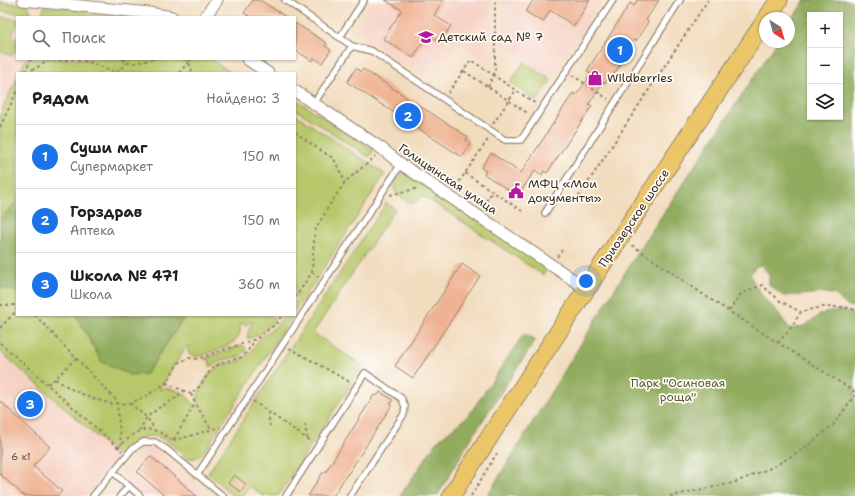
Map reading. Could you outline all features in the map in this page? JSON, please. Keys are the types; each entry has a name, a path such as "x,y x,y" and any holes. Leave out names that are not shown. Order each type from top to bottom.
{"main road":[{"path":"771,12 779,0"},
{"name":"Приозерское шоссе","path":"451,496 587,288 759,30"}],"street":[{"path":"23,0 166,16"},
{"path":"206,16 217,0"},
{"path":"248,60 266,72"},
{"name":"Голицынская улица","path":"296,92 381,148 401,164 587,288"}],"lane":[{"path":"285,0 352,46 372,51 505,140 521,140 613,0"},
{"path":"340,37 364,0"},
{"path":"546,213 680,0"},
{"path":"314,103 352,46"},
{"path":"197,475 401,164"},
{"path":"286,496 365,373 401,398 405,406 404,414 350,496"},
{"path":"93,496 132,450 143,442 155,442 166,449 223,496"},
{"path":"113,472 140,496"},
{"path":"120,496 129,486"}],"path":[{"path":"488,87 495,71 495,0"},
{"path":"575,202 708,0"},
{"path":"26,72 32,60"},
{"path":"27,72 49,60 75,60 89,62 112,72"},
{"path":"118,72 126,63 136,63 149,60"},
{"path":"185,60 192,69 191,72"},
{"path":"444,99 471,60 542,108"},
{"path":"180,72 188,62"},
{"path":"464,71 535,118"},
{"path":"566,72 614,103"},
{"path":"458,182 516,90"},
{"path":"0,127 16,92"},
{"path":"296,133 334,159 345,182"},
{"path":"296,296 312,272 312,252 315,231 327,209 345,182 370,161 381,148"},
{"path":"464,173 522,211"},
{"path":"486,201 492,192"},
{"path":"632,245 729,311 855,393 834,424 804,449 773,467 733,483 670,496"},
{"path":"562,250 556,257 562,261"},
{"path":"729,311 741,294 762,285 780,301 801,312 822,307 844,307 855,310"},
{"path":"0,305 16,305"},
{"path":"0,328 16,311"},
{"path":"778,343 790,329 801,312"},
{"path":"36,316 115,399 117,403 122,444"},
{"path":"55,379 73,390 91,398 112,404 130,403 145,397 166,383 178,363 189,358 197,359 256,339 276,324 281,316"},
{"path":"191,394 200,386 212,368 226,361 240,358 247,352 256,339"},
{"path":"0,343 127,455"},
{"path":"288,347 352,384"},
{"path":"47,384 55,379 76,358"},
{"path":"166,383 191,394 211,429"},
{"path":"138,432 147,417 160,407 176,398 183,391"},
{"path":"252,401 307,439 315,442"},
{"path":"130,403 147,417 152,423 154,430"},
{"path":"166,449 173,441 195,403"},
{"path":"268,411 270,426"},
{"path":"305,424 307,439"},
{"path":"173,441 211,429 220,427 227,428"},
{"path":"471,496 497,453"}],"shaded area":[{"name":"Детский сад № 7","path":"374,0 491,0 492,65 457,43 431,82 353,31"},
{"name":"Детский сад № 7","path":"502,0 601,0 551,79 501,45"},
{"path":"0,17 16,19 16,60 26,60 20,72 16,72 16,80 0,115"},
{"path":"0,351 121,458 88,496 0,496"},
{"path":"148,448 155,449 209,496 103,496 142,451"}],"green space":[{"name":"Парк \"Осиновая роща\"","path":"805,0 848,0 855,4 855,307 847,306 836,295 820,292 813,294 783,296 769,285 769,274 761,265 756,266 750,275 765,299 778,312 790,329 804,326 823,313 842,310 855,314 855,496 487,496 639,250 773,48 795,48 795,15"},
{"path":"0,2 28,5 32,15 0,11"},
{"path":"45,6 138,16 54,16 41,15"},
{"path":"0,17 16,19 16,27 12,35 16,37 16,49 12,56 0,51"},
{"path":"26,60 212,60 230,72 63,71 20,72"},
{"path":"524,62 551,80 537,101 510,83"},
{"path":"16,80 16,202 0,220 0,115"},
{"path":"296,100 374,150 369,157 296,110"},
{"path":"296,115 385,174 296,310 296,299 299,294 296,296 296,260 299,251 296,246"},
{"path":"404,172 548,267 543,275 422,195 414,203 403,199 396,193 394,186 397,178"},
{"path":"16,202 16,292 0,287 0,220"},
{"path":"386,203 395,209 313,333 363,366 278,496 263,496 250,486 243,496 233,496 208,473"},
{"path":"0,287 16,292 16,316 77,316 102,362 146,374 185,316 272,316 274,318 274,322 254,337 247,338 253,321 245,325 239,324 240,331 238,337 233,342 219,350 197,357 188,353 189,345 184,350 159,390 165,388 176,390 185,394 196,407 198,395 210,373 222,364 237,362 242,359 251,352 260,338 275,327 283,316 292,316 205,450 195,458 187,458 168,442 155,436 148,436 134,444 121,458 0,351"},
{"path":"77,316 185,316 146,374 130,375 102,362"},
{"path":"523,335 527,335 535,341 475,432 437,496 400,496 438,440 469,415"},
{"path":"242,345 245,347 246,351 241,356 220,361 213,366 210,366 209,360 204,359"}],"building":[{"path":"253,0 260,0 284,16 248,16 244,13"},
{"path":"385,0 443,0 434,15 451,26 440,42 428,34 413,58 383,39 402,10"},
{"path":"533,0 590,0 574,26 550,10 543,22 526,12"},
{"path":"637,0 659,0 646,20 648,22 636,41 634,39 621,59 623,61 610,80 609,78 605,83 603,82 589,104 592,106 547,173 544,171 542,175 535,170 520,193 515,190 513,193 484,174 486,171 481,168 491,153 521,173 573,93 576,95 588,79 587,78 590,73 587,71 630,3 634,6"},
{"path":"296,24 327,43 325,46 331,50 322,63 314,58 312,61 296,51"},
{"path":"356,68 361,72 363,69 468,137 466,140 471,143 462,157 347,82"},
{"path":"462,264 480,276 413,378 395,366"},
{"path":"380,392 393,400 390,404 392,405 333,496 308,496 323,472 325,473 374,395 377,396"},
{"path":"0,401 50,447 33,466 62,491 57,496 24,496 0,474"},
{"path":"150,456 197,496 165,496 137,472"},
{"path":"234,475 246,484 241,492 228,483"}],"place":[{"name":"Детский сад № 7","path":"426,37"},
{"name":"Суши маг","path":"620,50"},
{"name":"Wildberries","path":"595,78"},
{"name":"Горздрав","path":"408,116"},
{"name":"МФЦ «Мои документы»","path":"516,191"},
{"name":"Школа № 471","path":"30,404"}]}
